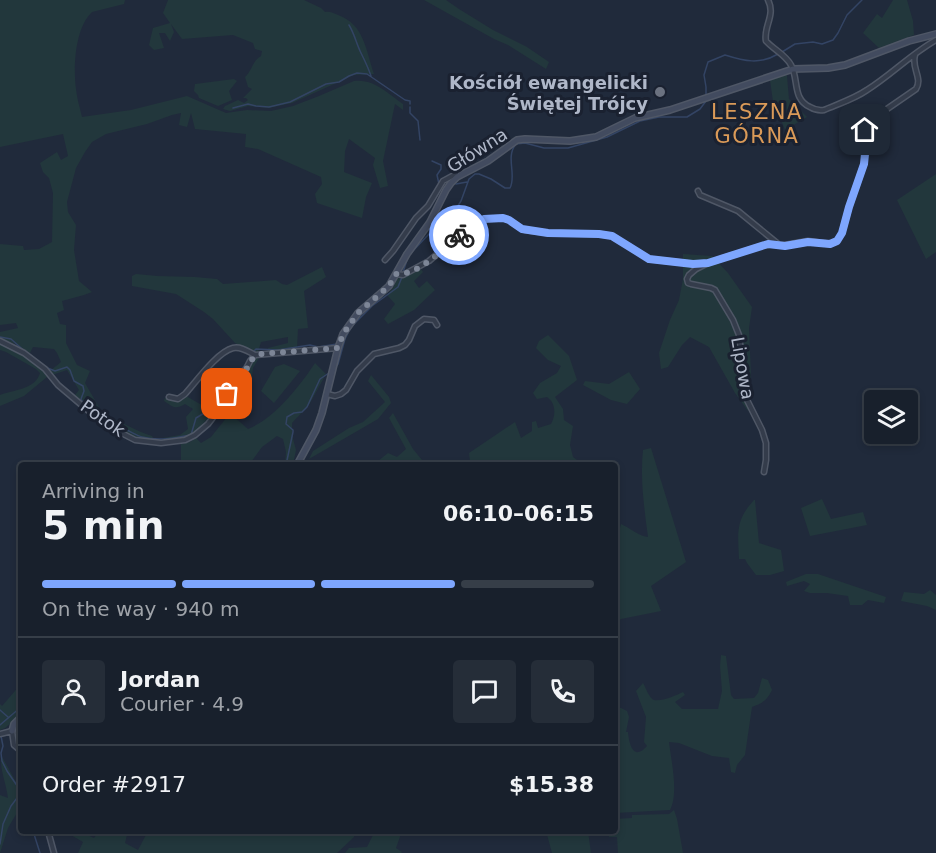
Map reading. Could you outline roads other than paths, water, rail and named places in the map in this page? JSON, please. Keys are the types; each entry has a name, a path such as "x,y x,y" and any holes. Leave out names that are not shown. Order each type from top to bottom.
{"street":[{"path":"768,0 771,15 764,37 768,44 790,62 797,94 806,106 815,110 824,110 866,91 923,47 936,40"},
{"name":"Główna","path":"299,462 316,430 343,334 358,313 389,286 407,254 430,222 451,183 457,177 488,161 517,140 563,142 588,139 635,118 670,110 793,69 845,65 909,41 936,34"},
{"name":"Lipowa","path":"764,472 766,443 747,399 736,327 715,290 688,283 687,279 696,269 708,263 761,246 778,244 785,246 808,242 830,244 840,238 864,164 865,130 887,109 918,86 919,79 914,65 915,55"},
{"path":"384,260 428,206 443,181 456,174"},
{"path":"698,191 700,195 738,211 778,244"},
{"path":"396,274 403,275 429,261 467,229 488,218 509,220 525,230 612,236 649,259 693,264 708,263"},
{"path":"327,394 335,396 346,390 357,371 374,354 405,345 416,326 424,319 434,320 437,325"},
{"name":"Potok","path":"0,341 24,353 45,369 58,385 104,424 135,440 161,442 185,440 208,424 255,355"},
{"path":"169,397 178,399 185,394 219,356 233,348 244,349 255,355 338,348"},
{"path":"18,720 12,731 14,745 18,748"},
{"path":"0,734 12,731"},
{"path":"49,834 54,853"}],"waterway":[{"path":"782,52 795,44 813,42 822,44 833,40 847,15 862,0"},
{"path":"349,25 371,76"},
{"path":"409,255 429,234 449,220 461,201 469,179 475,174 491,179 505,188 510,188 512,183 511,155 516,144 525,143 544,148 568,148 607,137 640,121 659,117 687,117 700,109 706,101 704,75 708,62 725,55 758,61 778,54"},
{"path":"233,108 248,104 269,107 290,102 326,84 339,82 357,73 367,74 405,100 410,101 410,104"},
{"path":"410,107 410,113 418,121 420,140"},
{"path":"432,161 441,165 437,175 439,184"},
{"path":"456,184 467,182"},
{"path":"403,272 407,260"},
{"path":"335,368 351,327 372,306 398,287 402,277"},
{"path":"0,337 11,339 29,355"},
{"path":"253,352 256,349 278,350 337,344"},
{"path":"45,367 55,371 67,367 74,381 83,386 82,401 91,403 95,413 99,416 139,436 167,439 191,435 196,418 219,399 222,390 248,362 251,355"},
{"path":"287,462 293,432 286,424 287,417 302,412 307,407 320,379 329,373"},
{"path":"0,710 8,717"},
{"path":"0,725 18,710"},
{"path":"0,844 3,824 17,798 18,787 2,761 1,736"},
{"path":"34,834 40,853"}],"place":[{"name":"Kościół ewangelicki Świętej Trójcy","path":"660,92"}],"district":[{"name":"LESZNA GÓRNA","path":"757,124"}]}
